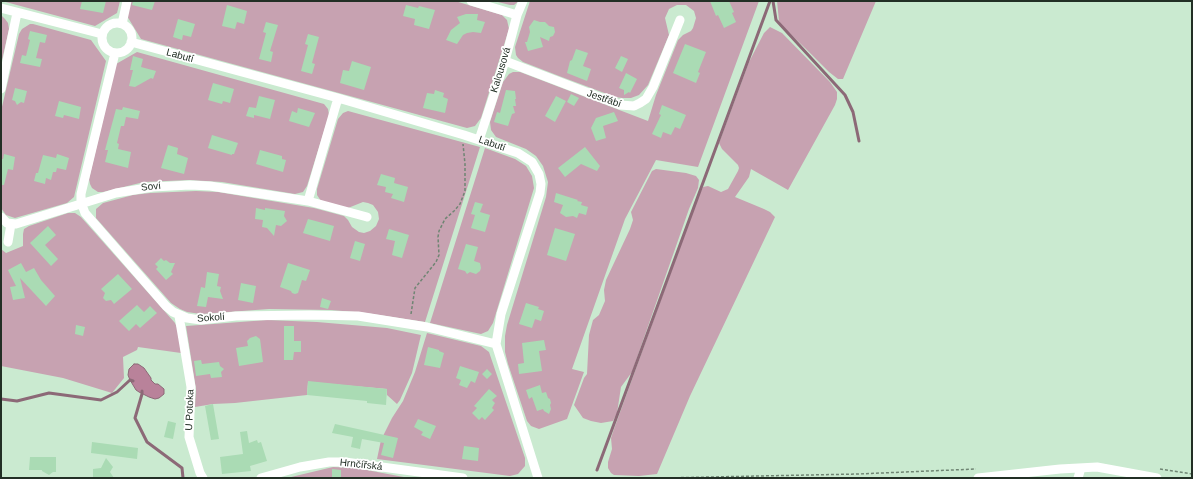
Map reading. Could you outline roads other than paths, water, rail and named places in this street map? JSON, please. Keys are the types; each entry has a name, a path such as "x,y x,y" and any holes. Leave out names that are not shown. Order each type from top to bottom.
{"street":[{"path":"122,24 127,1"},
{"path":"471,1 517,15"},
{"name":"Kalousová","path":"479,140 505,61 517,15 523,1"},
{"path":"1,8 102,34"},
{"path":"1,89 17,13"},
{"name":"Jestřábí","path":"505,61 620,105 634,106 646,99 653,87 680,20"},
{"path":"112,24 122,24 129,29 131,33 131,42 125,50 116,53 110,51 103,44 102,34 108,26 112,24"},
{"name":"Labutí","path":"131,42 338,98 464,135 526,157 532,162 539,174 541,184 540,193 501,314 496,344 538,478"},
{"path":"82,204 81,194 116,53"},
{"path":"308,201 338,98"},
{"name":"Soví","path":"11,224 21,223 116,193 154,186 190,185 210,186 308,201 367,217"},
{"name":"Sokolí","path":"82,204 85,213 166,306 179,316 201,320 236,316 350,316 427,327 496,344"},
{"path":"1,217 7,223 11,224 8,242"},
{"name":"U Potoka","path":"179,316 191,387 189,437 200,473 203,478"},
{"name":"Hrnčířská","path":"261,478 300,466 330,462 374,466 463,478"},
{"path":"978,478 1060,469 1097,467 1157,478"},
{"path":"1078,478 1081,468"}],"waterway":[{"path":"597,470 770,1"},
{"path":"773,1 776,20 845,95 853,112 859,141"},
{"path":"1,399 17,401 49,393 101,400 117,392 130,380 133,381"},
{"path":"142,391 135,418 147,442 182,468 183,478"}]}
